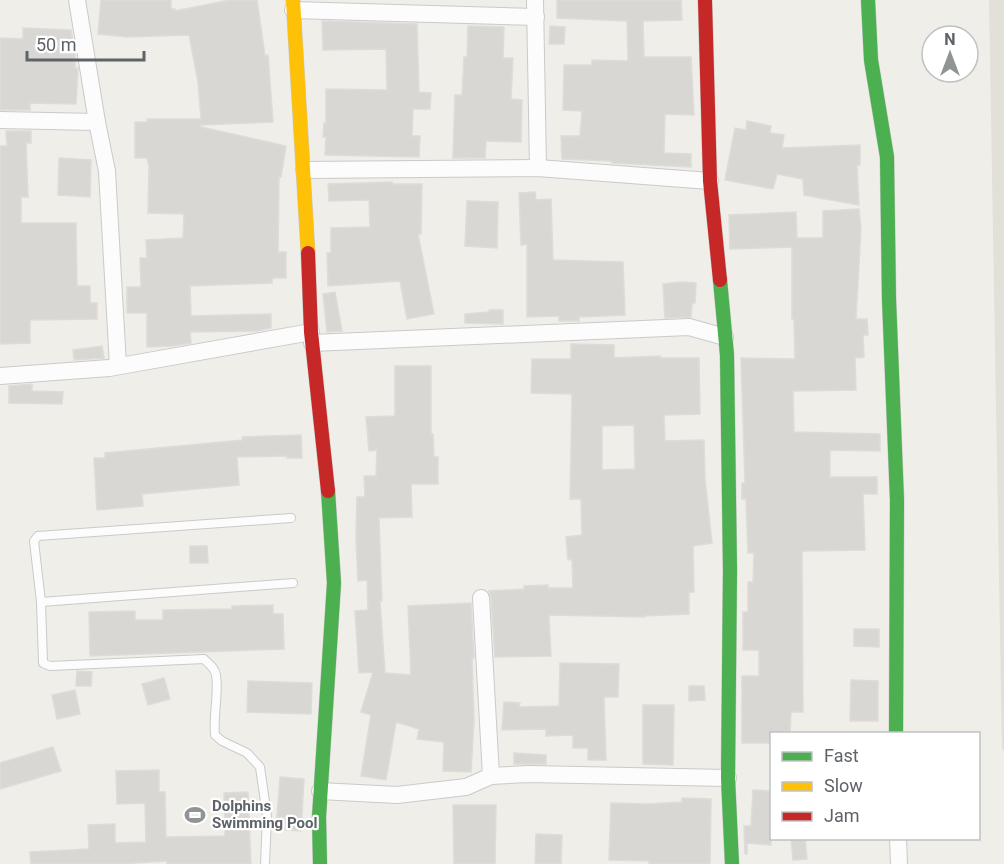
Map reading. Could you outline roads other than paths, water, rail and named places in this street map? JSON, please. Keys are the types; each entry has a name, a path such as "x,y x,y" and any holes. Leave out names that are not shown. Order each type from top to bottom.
{"street":[{"path":"77,0 107,171 118,366"},
{"path":"705,0 710,181 727,355 730,570 728,777 732,864"},
{"path":"868,0 871,60 887,157 889,300 897,500 896,732"},
{"path":"320,864 320,791 334,583 328,487 311,337 304,170 293,5 535,8 538,168"},
{"path":"0,120 97,122"},
{"path":"304,170 538,168 710,181"},
{"path":"0,376 69,372 118,366 311,337 689,327 724,337"},
{"path":"481,598 491,776"},
{"path":"320,791 397,795 466,786 491,776 529,774 728,777"},
{"path":"898,840 899,864"}],"lane":[{"path":"265,864 267,816 260,767 247,753 215,735 216,673 211,665 204,659 50,666 44,663 41,602 34,541 38,536 291,518"},
{"path":"41,602 293,583"}],"place":[{"name":"Dolphins Swimming Pool","path":"195,815"}]}
